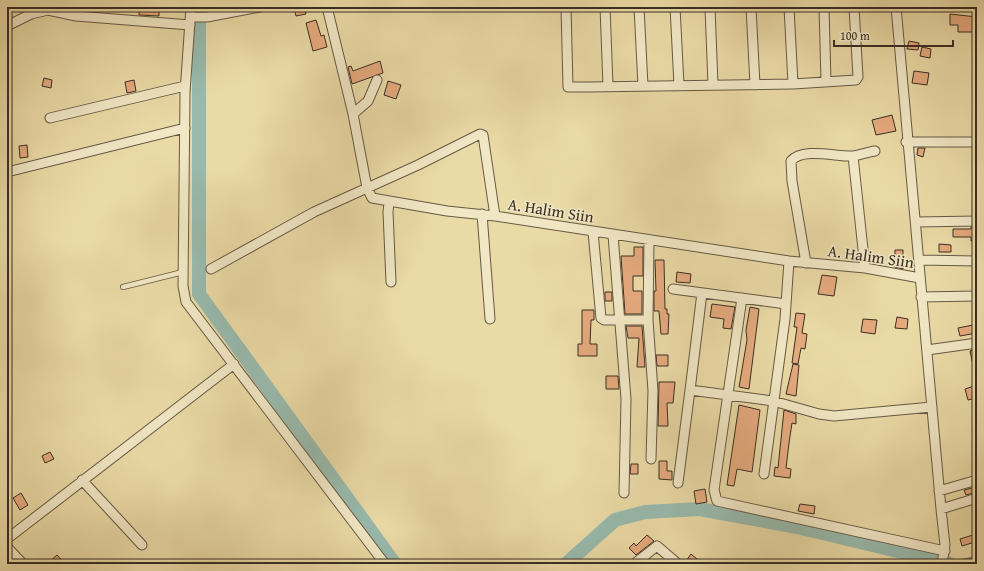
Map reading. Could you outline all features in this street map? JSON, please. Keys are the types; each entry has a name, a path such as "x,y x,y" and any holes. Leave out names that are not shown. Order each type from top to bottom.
{"street":[{"path":"191,7 192,20 185,86 183,272 186,302 385,564"},
{"path":"7,26 47,8 76,16 192,20 209,13 260,7"},
{"path":"327,7 352,114 366,188"},
{"path":"566,7 568,87 755,85 856,80 858,77 854,7"},
{"path":"605,7 608,86"},
{"path":"639,7 643,86"},
{"path":"675,7 679,86"},
{"path":"710,7 713,85"},
{"path":"751,7 755,85"},
{"path":"790,7 793,84"},
{"path":"824,7 826,82"},
{"path":"896,7 906,142 916,222 921,297 939,490 945,535 942,564"},
{"path":"352,114 368,102 377,80"},
{"path":"50,118 185,86"},
{"path":"7,172 185,128"},
{"path":"211,269 314,212 481,134 483,135 495,216"},
{"path":"906,142 977,142"},
{"path":"806,263 792,181 791,161 794,158 809,153 853,156 875,151"},
{"path":"853,156 865,268"},
{"name":"A. Halim Siin","path":"366,188 372,198 389,206 482,214 789,261 865,268 920,278"},
{"path":"389,206 391,282"},
{"path":"482,214 490,319"},
{"path":"916,222 977,222"},
{"path":"593,232 601,318 604,320 648,320"},
{"path":"613,235 621,320 626,399 624,493"},
{"path":"649,240 648,320 653,391 651,459"},
{"path":"919,260 977,261"},
{"path":"764,474 786,304 789,261"},
{"path":"673,289 786,304"},
{"path":"678,483 702,293"},
{"path":"921,297 977,296"},
{"path":"742,298 714,490 717,501 944,552"},
{"path":"927,350 977,343"},
{"path":"7,539 234,364"},
{"path":"690,390 773,402 819,414 834,416 932,407"},
{"path":"82,480 142,545"},
{"path":"939,490 977,480"},
{"path":"941,509 977,498"},
{"path":"634,564 657,546 678,564"},
{"path":"7,547 22,564"}],"lane":[{"path":"123,287 183,272"}],"building":[{"path":"139,7 159,7 159,16 139,15"},
{"path":"294,7 304,7 306,14 296,16"},
{"path":"950,14 977,17 977,32 958,32 958,25 950,25"},
{"path":"316,20 321,36 324,35 327,47 313,51 306,23"},
{"path":"909,41 919,43 918,50 907,49"},
{"path":"922,47 931,49 930,58 920,56"},
{"path":"380,61 383,73 352,84 348,67 351,66 353,71"},
{"path":"914,71 929,73 927,85 912,83"},
{"path":"44,78 52,80 51,88 42,86"},
{"path":"134,80 136,91 127,93 125,82"},
{"path":"388,81 401,85 396,99 384,95"},
{"path":"892,115 896,131 876,135 872,120"},
{"path":"27,145 28,157 20,158 19,146"},
{"path":"918,148 925,148 923,157 917,155"},
{"path":"971,227 977,227 977,241 971,241 971,237 953,237 953,229 971,229"},
{"path":"939,244 951,245 951,252 939,252"},
{"path":"634,247 643,247 643,276 633,276 633,291 642,291 642,314 625,314 621,256 634,256"},
{"path":"895,250 903,250 903,269 895,267"},
{"path":"655,260 664,260 665,309 667,309 667,314 669,314 668,334 661,334 659,311 654,311 654,291 656,291"},
{"path":"677,272 691,274 690,283 676,282"},
{"path":"822,275 837,277 834,296 818,294"},
{"path":"605,292 612,292 612,301 605,301"},
{"path":"712,304 735,307 731,329 723,328 724,319 710,317"},
{"path":"750,307 759,309 749,389 739,387 747,340 746,330"},
{"path":"582,310 594,310 594,320 591,320 590,344 597,344 597,356 578,356 578,344 582,344"},
{"path":"796,313 805,314 802,333 807,334 805,349 801,348 798,364 792,363 797,327 794,327"},
{"path":"897,317 908,319 907,329 895,328"},
{"path":"863,319 877,320 875,334 861,332"},
{"path":"973,325 974,327 977,326 977,333 960,336 958,328"},
{"path":"626,326 642,326 645,367 637,367 639,338 628,338"},
{"path":"977,349 977,369 974,370 970,351"},
{"path":"656,355 668,355 668,366 657,366"},
{"path":"793,364 799,365 796,396 786,394"},
{"path":"606,376 618,376 619,389 606,389"},
{"path":"659,382 675,382 673,403 667,403 668,426 658,426"},
{"path":"977,385 977,398 968,400 965,389"},
{"path":"739,405 760,410 752,472 737,469 734,486 727,485"},
{"path":"784,410 796,414 796,424 792,423 786,468 791,469 790,478 774,476 775,467 778,468"},
{"path":"50,452 54,459 45,463 42,456"},
{"path":"659,461 667,461 667,471 672,471 672,480 659,479"},
{"path":"631,464 638,464 638,474 630,474"},
{"path":"976,487 977,492 966,495 964,490"},
{"path":"705,489 707,502 696,504 694,491"},
{"path":"21,493 28,505 20,510 13,498"},
{"path":"800,504 815,506 814,514 798,511"},
{"path":"647,535 654,541 636,555 629,548 634,543 636,546"},
{"path":"973,535 975,542 962,546 960,539"},
{"path":"691,554 703,564 684,564"},
{"path":"57,555 65,564 47,564"}],"waterway":[{"path":"199,7 199,294 395,564"},
{"path":"566,564 615,520 645,512 699,509 797,527 948,563"},
{"path":"948,563 977,557"}]}
